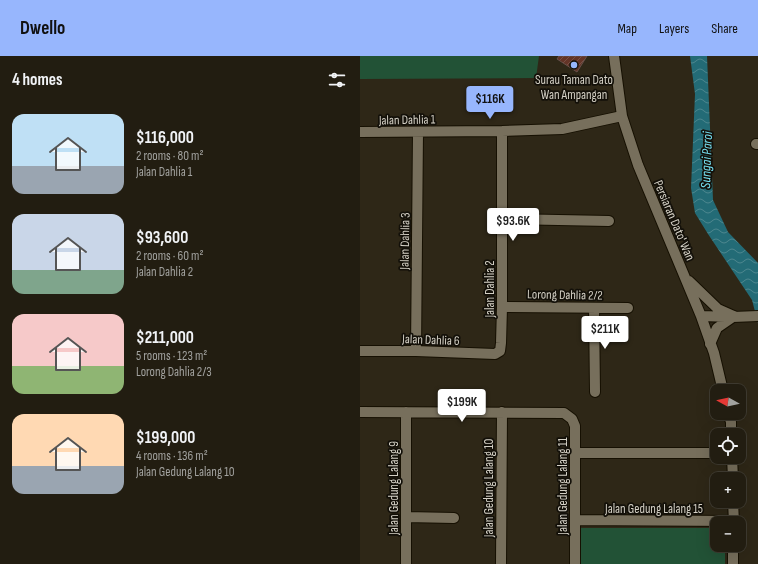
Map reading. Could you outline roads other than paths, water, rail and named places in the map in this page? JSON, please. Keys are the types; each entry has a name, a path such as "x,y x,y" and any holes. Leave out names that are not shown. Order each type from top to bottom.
{"street":[{"name":"Persiaran Dato' Wan","path":"614,56 622,116 638,165 701,316 714,353 721,384"},
{"name":"Jalan Dahlia 1","path":"360,132 562,129 622,116"},
{"name":"Jalan Dahlia 2","path":"500,351 502,307 502,131"},
{"name":"Jalan Dahlia 3","path":"416,351 418,132"},
{"path":"502,219 609,221"},
{"path":"686,278 718,309 735,317"},
{"name":"Lorong Dahlia 2/2","path":"502,307 628,308"},
{"path":"594,308 595,392"},
{"path":"701,316 758,316"},
{"path":"710,344 717,328 735,317"},
{"name":"Jalan Dahlia 6","path":"360,351 416,351 495,354 500,351"},
{"path":"360,412 502,412"},
{"name":"Jalan Gedung Lalang 9","path":"406,412 406,564"},
{"name":"Jalan Gedung Lalang 11","path":"502,412 564,412 572,419 575,426 575,564"},
{"name":"Jalan Gedung Lalang 10","path":"501,564 502,412"},
{"path":"575,453 710,453"},
{"path":"406,516 454,518"},
{"name":"Jalan Gedung Lalang 15","path":"575,520 710,522"},
{"path":"733,552 733,564"}],"water":[{"name":"Sungai Paroi","path":"690,56 707,56 713,200 728,232 758,263 758,323 752,300 695,213 691,188 695,94"}],"place":[{"name":"Surau Taman Dato Wan Ampangan","path":"574,65"}]}
